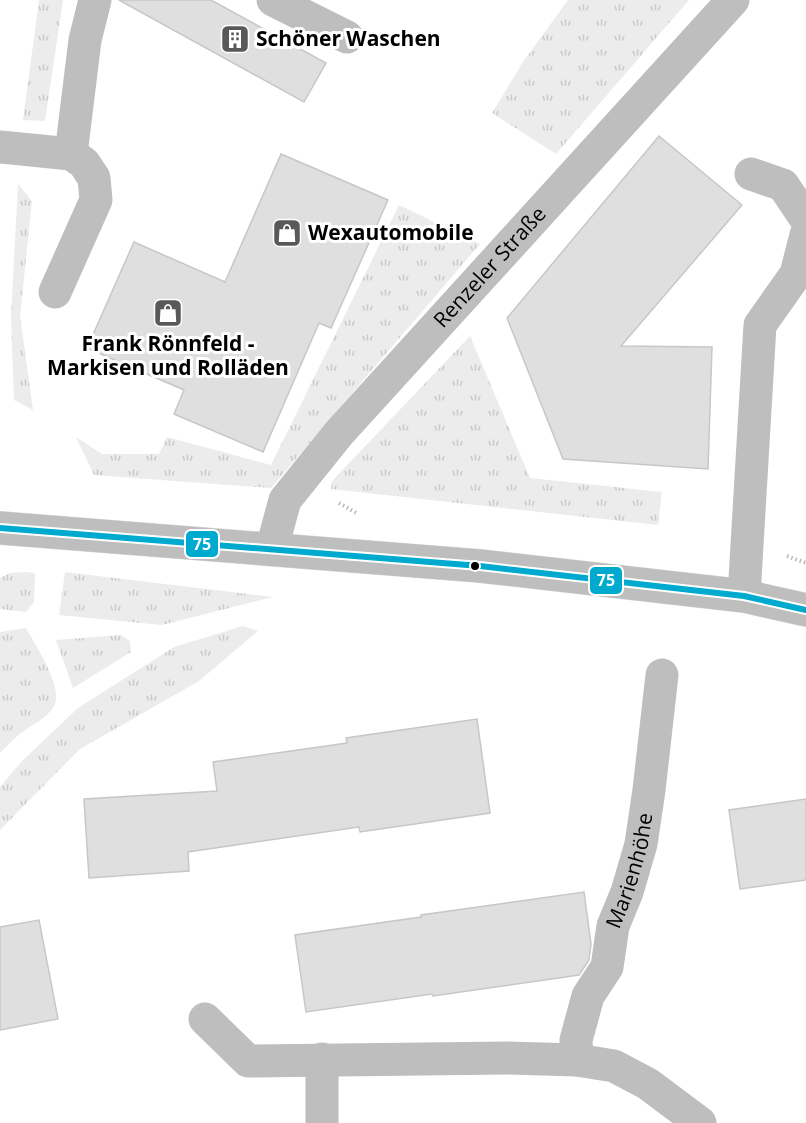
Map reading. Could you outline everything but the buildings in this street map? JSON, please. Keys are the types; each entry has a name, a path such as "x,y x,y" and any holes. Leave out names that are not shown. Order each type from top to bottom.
{"street":[{"path":"70,154 85,40 95,0"},
{"path":"273,0 347,37"},
{"name":"Renzeler Straße","path":"272,548 285,500 339,433 733,0"},
{"path":"0,147 70,154 84,163 94,178 96,200 55,292"},
{"path":"751,174 783,185 806,219"},
{"path":"744,596 760,325 796,274 806,235"},
{"path":"0,528 480,566 744,596 806,610"},
{"name":"Marienhöhe","path":"577,1060 576,1040 588,996 607,967 613,926 627,892 641,844 662,675"},
{"path":"205,1019 248,1061 507,1058 577,1060 614,1066 648,1084 700,1123"},
{"path":"322,1059 322,1123"}],"green space":[{"path":"39,0 63,0 45,121 23,120"},
{"path":"568,0 689,0 556,154 492,113 523,62"},
{"path":"18,184 32,201 20,316 33,410 14,400 11,317"},
{"path":"399,205 480,244 271,488 94,475 76,437 102,454 159,454 167,437 271,465"},
{"path":"470,336 530,478 662,492 658,525 331,489 332,481"},
{"path":"65,572 273,597 162,625 59,615"},
{"path":"10,573 35,573 34,602 26,612 0,609 0,578"},
{"path":"243,626 258,631 199,681 80,749 0,830 0,787 23,760 78,708 174,647"},
{"path":"26,628 53,679 56,700 47,715 18,736 0,753 0,632"},
{"path":"121,635 130,641 131,652 73,688 56,640"}],"transit line":[{"name":"75","path":"0,528 480,566 744,596 806,610"}],"place":[{"name":"Schöner Waschen","path":"235,39"},
{"name":"Wexautomobile","path":"287,233"},
{"name":"Frank Rönnfeld - Markisen und Rolläden","path":"168,313"}]}
